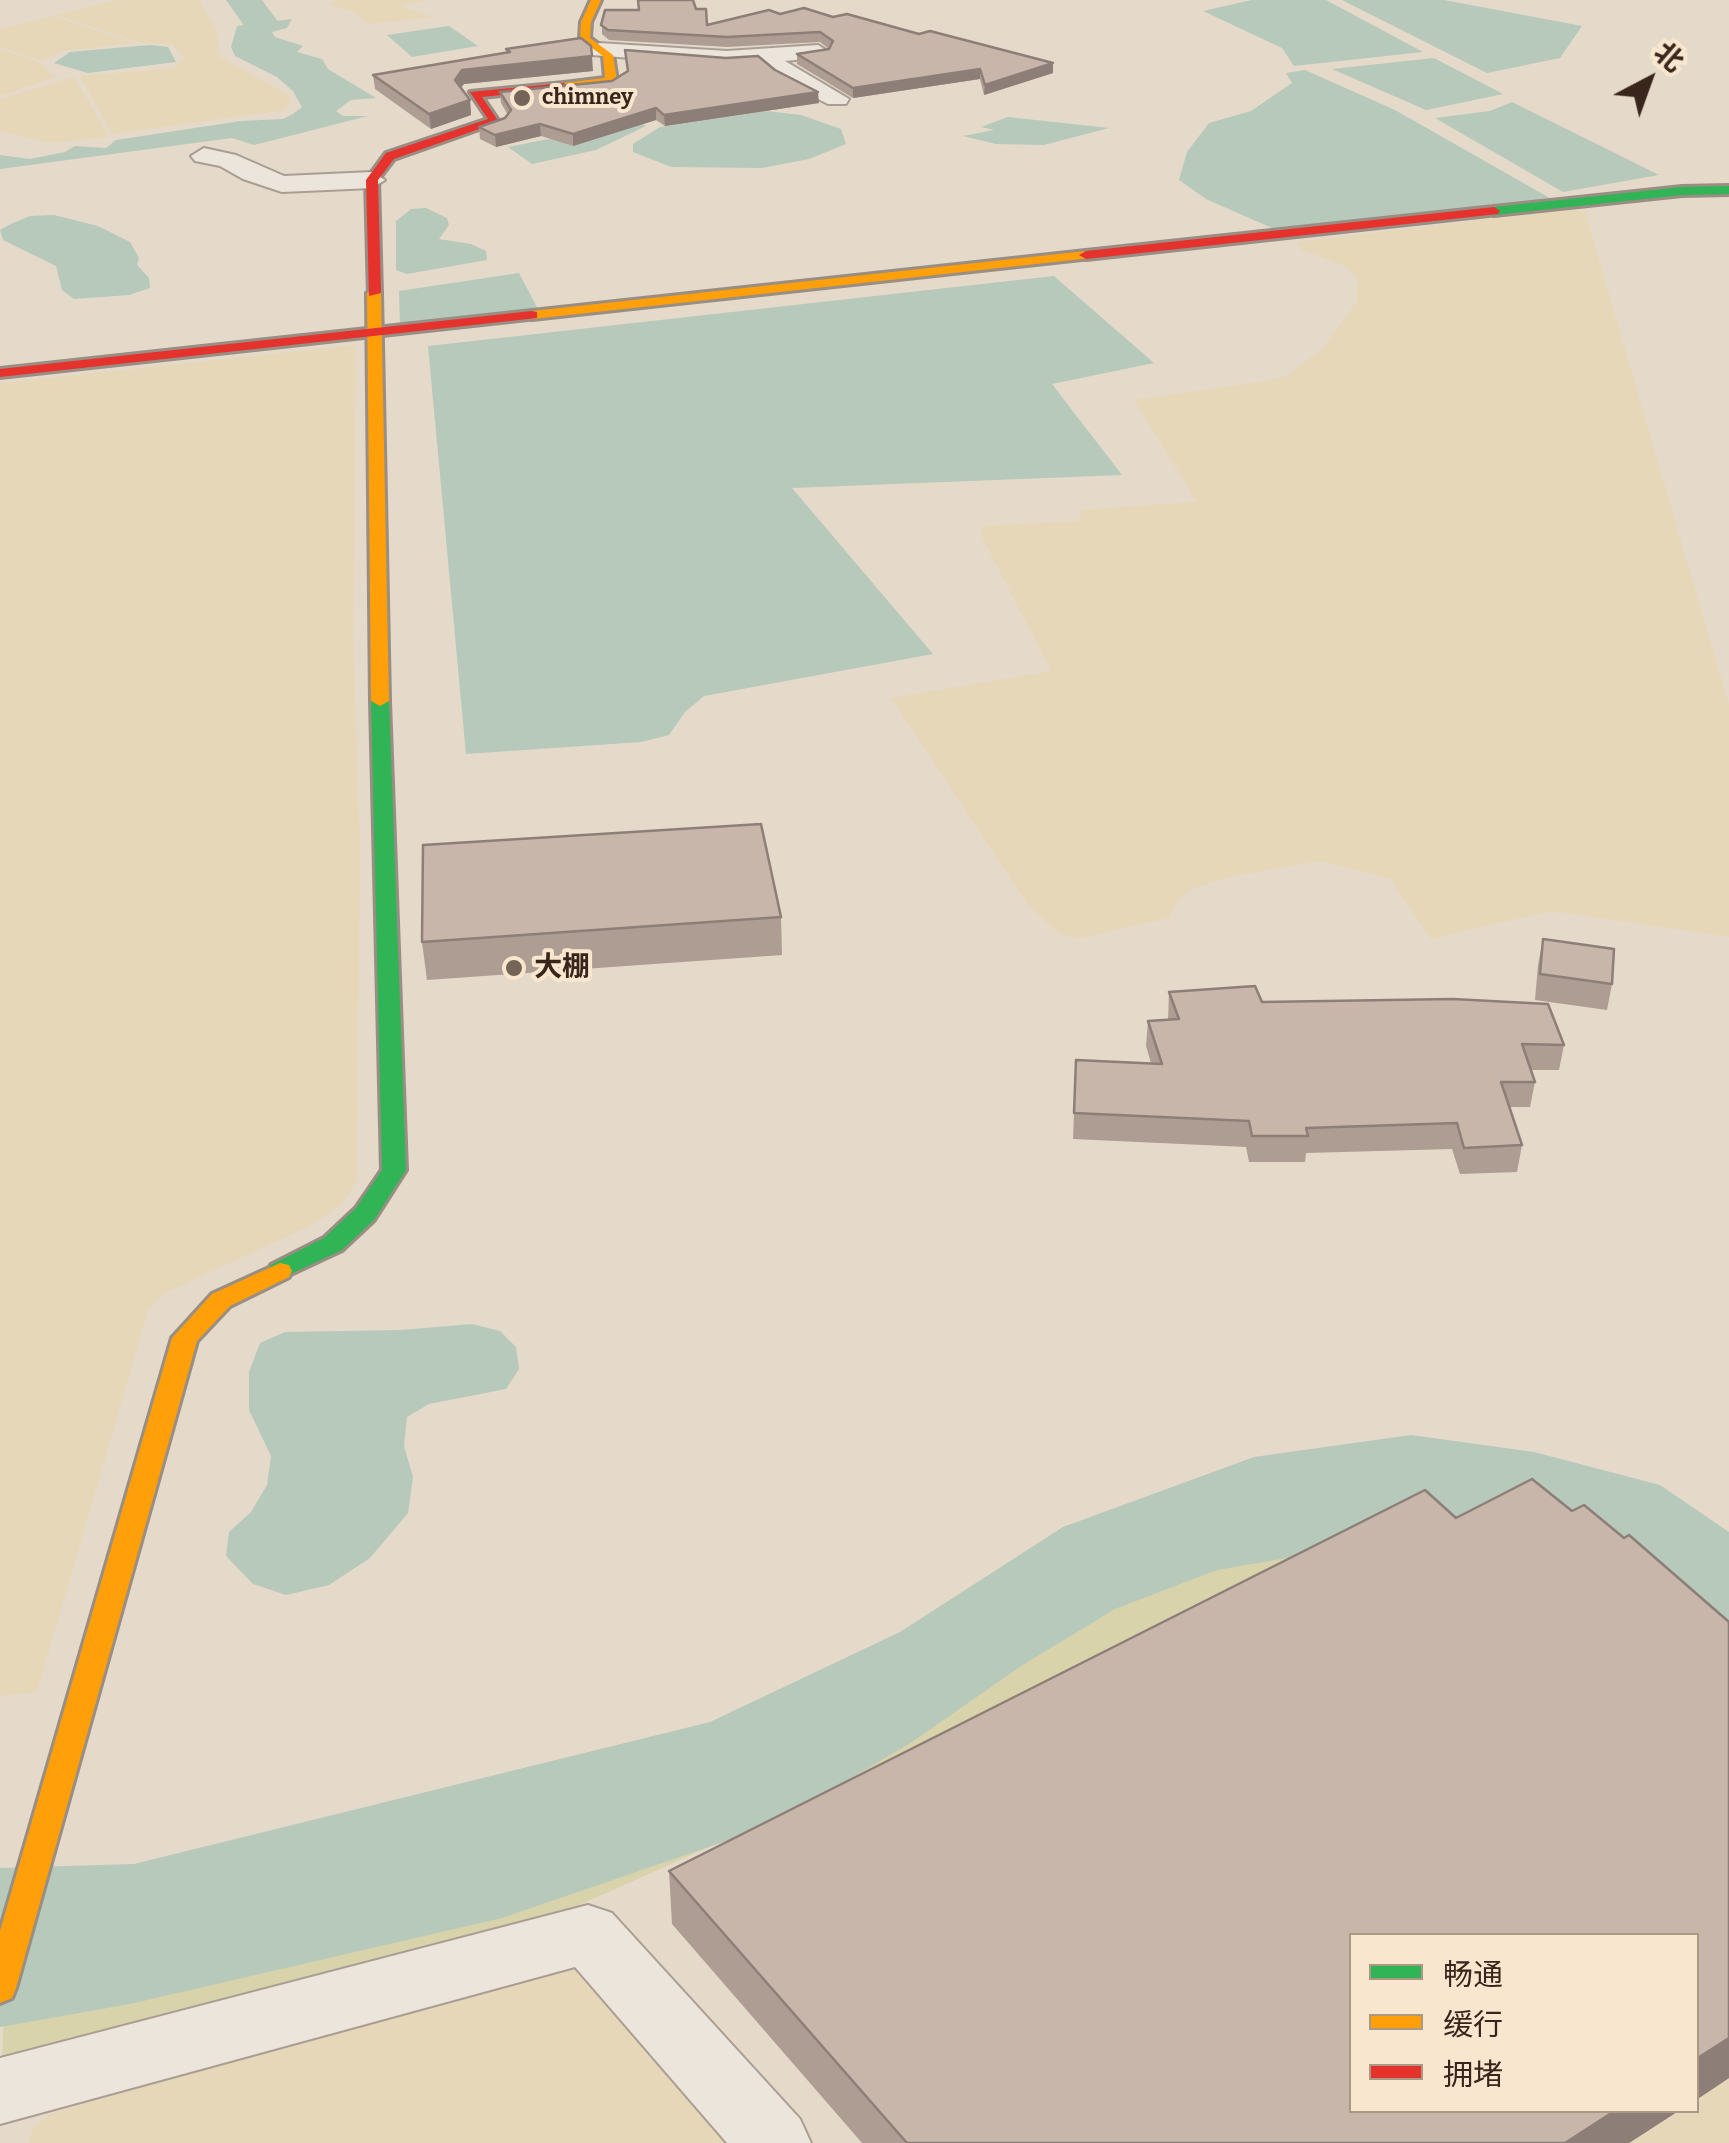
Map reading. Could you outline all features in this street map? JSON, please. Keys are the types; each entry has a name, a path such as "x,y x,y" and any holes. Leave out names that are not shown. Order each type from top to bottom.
{"street":[{"path":"0,1988 185,1338 220,1300 333,1244 365,1214 394,1170 382,844 372,180 390,156 495,120 474,94 611,81 608,55 584,39 586,22 596,0"},
{"path":"599,50 704,58 818,52"},
{"path":"766,56 785,73 837,99"},
{"path":"204,156 227,160 282,184 372,180"},
{"path":"0,372 1644,195 1729,190"},
{"path":"0,2091 588,1934 774,2143"}],"shaded area":[{"path":"118,0 199,0 216,29 220,57 288,95 291,101 285,110 112,134 80,76 173,68 185,59 172,44 142,43 55,15"},
{"path":"337,0 428,0 399,6 433,17 369,24 350,10 328,5"},
{"path":"1252,0 1326,0 1423,52 1294,66 1282,48 1203,11"},
{"path":"1342,0 1444,0 1582,26 1560,58 1487,73"},
{"path":"53,16 136,43 62,51 42,61 0,47 0,29"},
{"path":"292,19 287,28 272,32 275,37 303,46 297,52 322,59 328,69 376,98 351,100 336,111 343,116 368,116 254,145 232,138 0,169 0,155 30,159 75,146 106,148 116,140 241,121 283,119 293,114 302,107 293,91 277,77 235,56 231,47 237,26"},
{"path":"449,26 478,46 412,57 387,35"},
{"path":"168,47 176,62 88,73 54,63 70,52"},
{"path":"0,49 38,62 56,77 0,96"},
{"path":"1434,58 1503,94 1426,110 1332,69"},
{"path":"1305,70 1395,110 1555,201 1281,232 1206,199 1179,180 1187,152 1209,123 1251,111 1292,83 1286,73"},
{"path":"74,77 109,137 49,143 0,131 0,99"},
{"path":"1512,102 1659,175 1563,192 1435,118 1490,111"},
{"path":"766,111 801,115 841,129 846,144 809,159 762,168 671,167 633,152 633,144 660,127"},
{"path":"1008,117 1109,128 1044,145 996,144 963,136 994,130 981,127"},
{"path":"633,119 646,126 596,150 532,164 508,147 553,138 573,146"},
{"path":"426,208 447,218 449,225 439,239 471,244 486,251 487,260 407,274 396,270 396,221 411,209"},
{"path":"1570,209 1585,212 1729,705 1729,937 1551,911 1431,939 1390,879 1320,861 1229,877 1192,889 1180,898 1169,918 1076,939 1056,931 1029,906 891,698 1051,671 982,537 982,526 1080,521 1080,510 1197,502 1134,400 1271,380 1288,375 1324,347 1357,301 1357,277 1343,265 1300,249 1298,242"},
{"path":"54,215 98,226 130,242 139,258 137,265 149,278 150,288 129,295 74,299 62,290 56,266 3,240 0,230 11,224 30,216"},
{"path":"519,273 539,311 400,324 399,291"},
{"path":"1054,276 1154,363 1052,384 1122,475 792,488 933,654 704,696 685,712 669,735 641,742 466,754 428,346"},
{"path":"356,345 353,636 360,846 357,1180 343,1203 314,1224 165,1293 149,1308 37,1692 0,1696 0,383"},
{"path":"472,1324 500,1331 516,1347 519,1369 506,1389 429,1404 407,1417 404,1446 413,1477 408,1513 370,1558 329,1585 286,1595 253,1584 226,1556 229,1532 251,1512 267,1485 271,1456 249,1410 249,1372 260,1343 285,1332"},
{"path":"1411,1435 1534,1452 1660,1485 1729,1532 1729,1662 1368,1544 1217,1570 1115,1609 1021,1666 912,1742 770,1826 502,1918 130,2004 0,2027 0,1868 134,1864 710,1722 900,1632 1063,1527 1254,1457"},
{"path":"1338,1510 1632,1595 716,1844 577,1906 178,2010 14,2063 2,2056 4,2019 979,1659"},
{"path":"583,1958 733,2143 29,2143 33,2128 52,2113"},
{"path":"1729,2078 1729,2143 1629,2143 1677,2113 1699,2113 1699,2099"}],"building":[{"path":"638,0 693,0 696,9 706,9 707,25 769,10 780,14 804,8 833,17 847,14 1053,63 985,85 980,69 853,88 797,54 829,49 833,41 820,32 727,37 608,30 601,25 605,10 639,10"},
{"path":"581,38 591,46 592,56 462,70 455,80 470,100 429,114 373,75 510,52 506,49"},
{"path":"625,50 726,58 758,56 775,70 818,92 664,115 656,108 573,134 540,124 495,135 479,127 505,118 511,110 500,92 612,81 628,71"},
{"path":"761,824 781,917 422,942 423,845"},
{"path":"1543,939 1614,949 1612,984 1540,974"},
{"path":"1255,986 1262,1002 1453,999 1548,1004 1564,1045 1522,1044 1535,1082 1501,1082 1522,1145 1464,1148 1457,1123 1306,1128 1308,1136 1252,1136 1249,1121 1074,1113 1076,1060 1162,1064 1148,1021 1179,1019 1169,992"},
{"path":"1532,1479 1572,1511 1584,1505 1624,1538 1629,1535 1729,1622 1729,2038 1699,2057 1699,1933 1349,1933 1349,2113 1611,2113 1565,2143 907,2143 669,1871 1425,1490 1456,1518"}],"waterway":[{"path":"244,0 261,23"}],"traffic: fast":[{"path":"1494,211 1682,191 1729,190"},
{"path":"280,1271 333,1244 365,1214 394,1170 380,701"}],"traffic: slow":[{"path":"564,86 611,81 608,55 585,39 586,22 596,0"},
{"path":"532,315 1086,255"},
{"path":"374,293 380,701"},
{"path":"0,1988 185,1338 221,1300 280,1271"}],"traffic: jam":[{"path":"374,293 372,180 390,156 495,120 474,94 564,86"},
{"path":"1086,255 1494,211"},
{"path":"0,373 532,315"}],"place":[{"name":"chimney","path":"522,98"},
{"name":"大棚","path":"514,968"}]}
